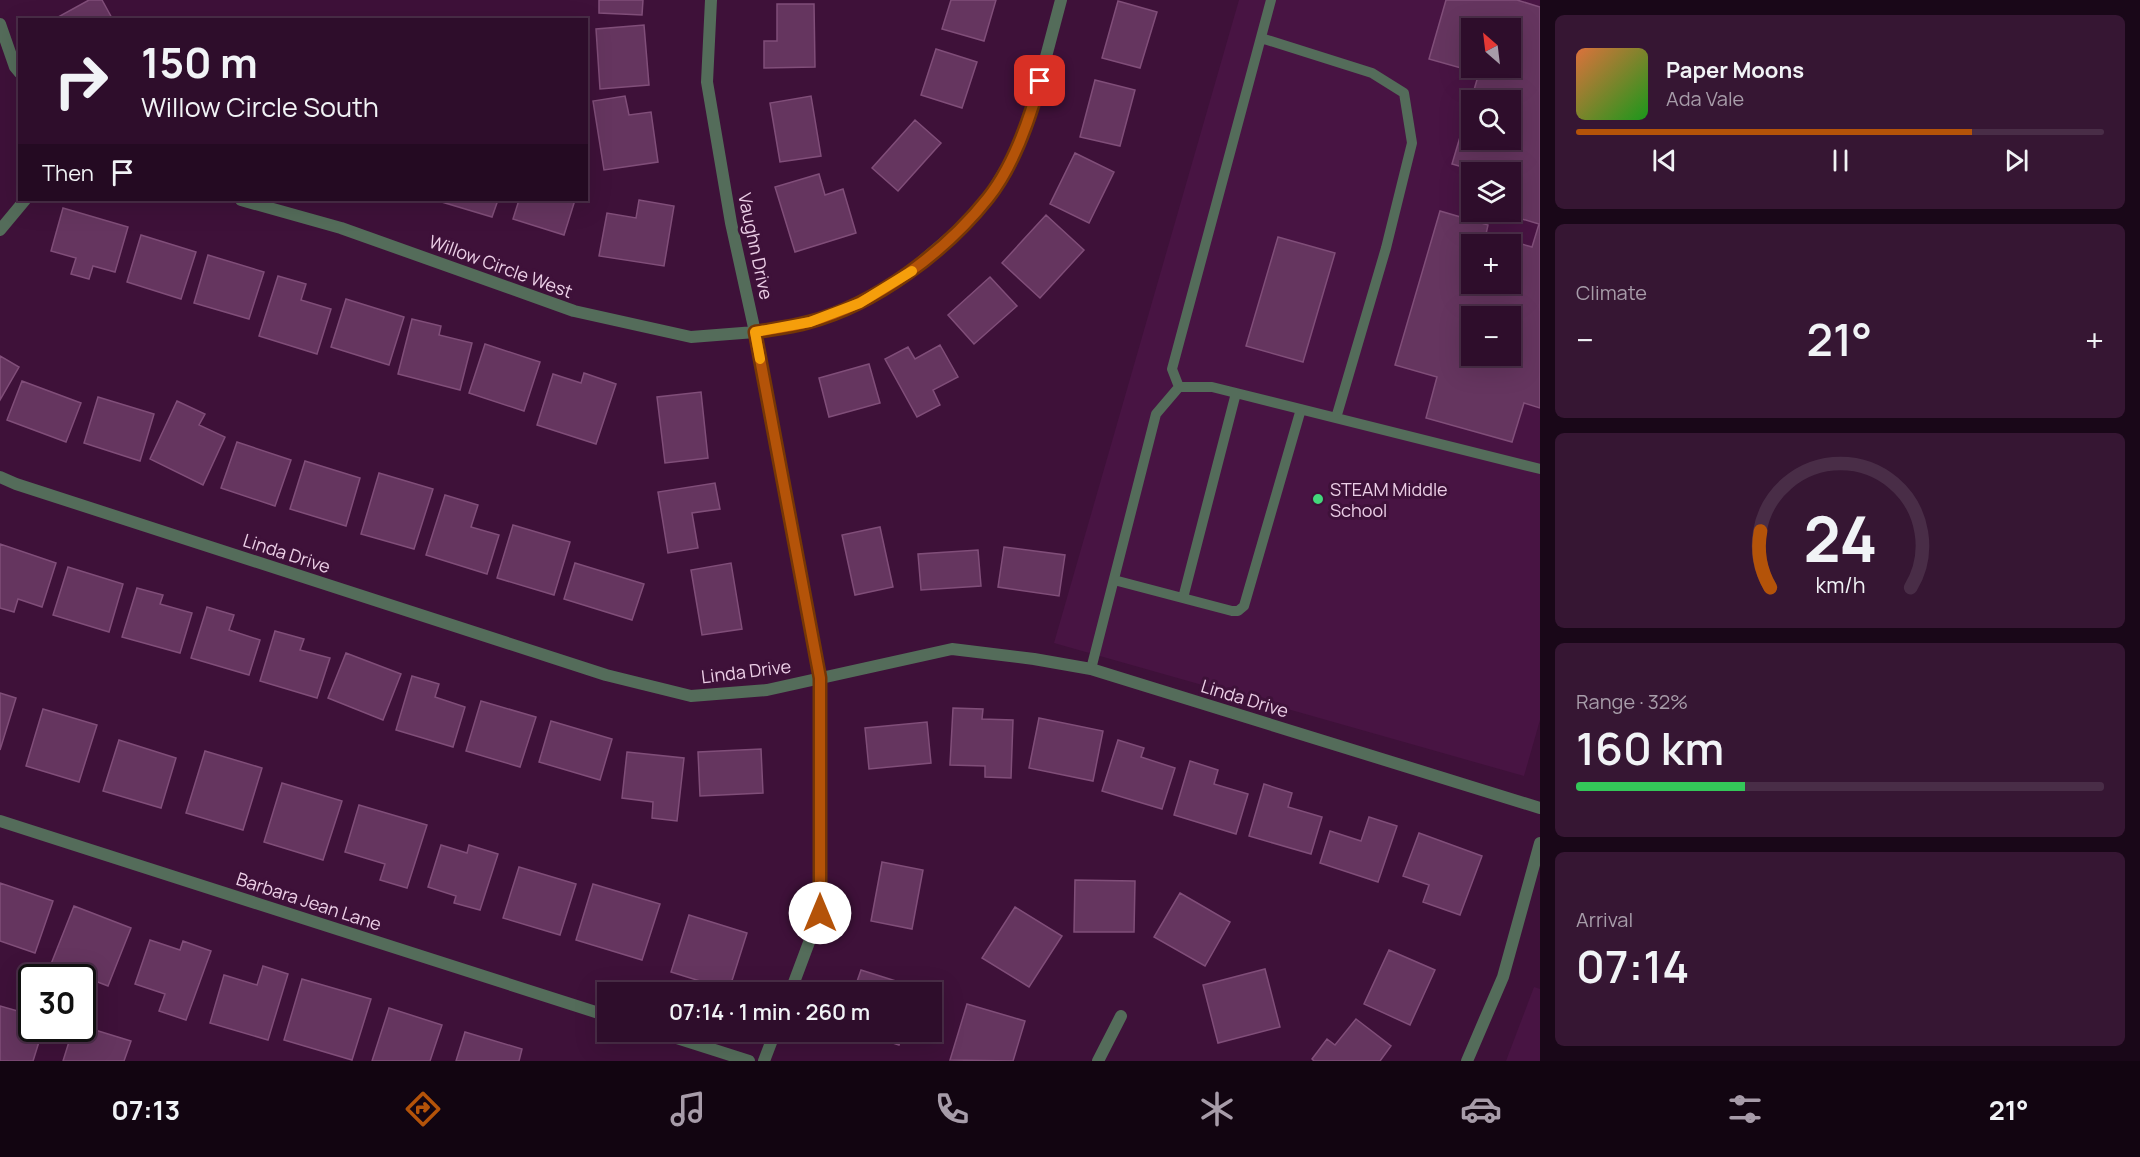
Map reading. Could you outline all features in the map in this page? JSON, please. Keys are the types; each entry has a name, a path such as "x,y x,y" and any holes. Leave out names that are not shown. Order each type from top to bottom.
{"street":[{"name":"Vaughn Drive","path":"711,0 707,82 731,223 755,332 820,678 820,913 794,982"},
{"name":"Willow Circle West","path":"245,201 341,228 574,311 692,337 755,332 810,322 860,303 906,275 956,233 989,197 1017,150 1034,102 1061,0"},
{"path":"0,24 18,71"},
{"path":"0,230 24,201"},
{"name":"Linda Drive","path":"0,477 27,488 606,675 680,694 691,696 767,690 951,649 1034,659 1091,669 1540,808"},
{"name":"Barbara Jean Lane","path":"0,821 597,1012"},
{"path":"1467,1061 1503,977 1540,843"},
{"path":"1098,1061 1121,1016"},
{"path":"689,1042 749,1061"},
{"path":"764,1061 771,1042"}],"lane":[{"path":"1179,387 1172,369 1271,0"},
{"path":"1261,38 1372,73 1404,93 1412,143 1386,248 1336,418"},
{"path":"1091,669 1156,414 1179,387 1212,387 1540,469"},
{"path":"1183,598 1236,393"},
{"path":"1114,580 1232,611 1244,606 1301,409"}],"shaded area":[{"name":"STEAM Middle School","path":"1239,0 1540,0 1540,720 1524,776 1054,643"},
{"path":"1534,987 1540,989 1540,1061 1506,1061"}],"building":[{"path":"89,0 102,0 112,18 58,18"},
{"path":"599,0 643,0 642,15 599,13"},
{"path":"951,0 996,0 984,41 942,29"},
{"path":"1446,0 1517,0 1540,7 1540,408 1524,403 1512,442 1426,418 1437,377 1395,365 1440,211 1461,217 1461,222 1478,222 1488,225 1486,234 1461,234 1461,294 1521,294 1521,244 1532,247 1539,224 1521,219 1521,162 1461,162 1461,167 1452,164 1461,134 1461,150 1521,150 1521,90 1474,90 1478,78 1521,78 1521,18 1461,18 1461,68 1429,59"},
{"path":"1118,1 1157,12 1140,68 1102,58"},
{"path":"777,4 814,4 815,67 764,68 764,41 777,41"},
{"path":"644,25 649,85 600,89 596,29"},
{"path":"936,49 977,62 962,108 921,95"},
{"path":"1095,80 1135,90 1120,146 1080,137"},
{"path":"625,96 629,115 651,112 658,162 604,170 593,101"},
{"path":"811,96 821,156 780,162 770,103"},
{"path":"915,120 941,143 898,191 872,168"},
{"path":"1075,153 1114,172 1089,223 1050,204"},
{"path":"819,174 825,195 843,189 856,233 795,252 775,187"},
{"path":"639,200 674,206 664,266 599,256 607,213 636,218"},
{"path":"438,201 498,201 492,217"},
{"path":"519,201 575,201 564,235 513,219"},
{"path":"63,208 128,227 115,272 93,266 89,279 71,274 76,258 51,251"},
{"path":"1046,215 1084,250 1040,298 1002,263"},
{"path":"141,235 196,252 181,299 127,282"},
{"path":"1278,237 1335,253 1303,362 1246,346"},
{"path":"208,255 264,272 249,319 194,303"},
{"path":"278,276 306,284 301,300 331,309 317,354 259,336"},
{"path":"990,277 1017,306 974,344 948,315"},
{"path":"346,299 404,317 389,365 331,347"},
{"path":"412,319 441,326 439,335 472,343 460,390 398,374"},
{"path":"485,344 540,362 524,411 469,393"},
{"path":"940,345 958,377 933,390 940,405 917,417 885,359 908,347 915,359"},
{"path":"0,356 19,367 0,400"},
{"path":"869,364 880,403 829,417 819,378"},
{"path":"584,373 616,384 596,444 537,425 553,374 581,383"},
{"path":"22,381 81,403 66,442 7,420"},
{"path":"701,392 708,458 665,463 657,397"},
{"path":"98,397 154,414 140,461 84,443"},
{"path":"177,401 205,414 199,425 225,437 203,485 150,459"},
{"path":"237,442 291,460 275,506 221,488"},
{"path":"305,461 360,478 346,526 290,509"},
{"path":"379,473 433,489 414,549 361,534"},
{"path":"715,483 720,509 692,513 698,548 668,553 658,492"},
{"path":"445,495 478,505 471,527 499,535 487,574 426,555"},
{"path":"513,525 570,542 554,595 497,578"},
{"path":"880,527 893,587 855,595 842,535"},
{"path":"0,544 56,563 42,607 18,599 14,612 0,608"},
{"path":"1004,547 1065,555 1059,596 998,587"},
{"path":"978,550 981,586 921,590 918,554"},
{"path":"575,563 644,584 632,620 564,599"},
{"path":"731,563 742,629 702,635 691,570"},
{"path":"68,567 123,584 109,632 53,615"},
{"path":"137,588 163,595 160,604 192,613 180,653 122,637"},
{"path":"207,607 234,615 229,630 260,640 249,675 191,658"},
{"path":"275,631 304,639 300,650 330,658 317,698 260,681"},
{"path":"346,653 401,674 383,720 328,698"},
{"path":"412,676 439,684 435,697 465,707 453,747 396,730"},
{"path":"0,693 16,698 0,750"},
{"path":"481,701 536,717 520,767 466,751"},
{"path":"953,708 983,709 982,719 1013,720 1011,778 985,777 985,766 950,765"},
{"path":"43,709 97,725 79,782 26,766"},
{"path":"1039,718 1103,731 1093,781 1029,768"},
{"path":"551,721 612,739 600,780 539,762"},
{"path":"927,722 931,763 869,769 865,728"},
{"path":"119,740 176,758 161,808 103,791"},
{"path":"1118,740 1144,748 1141,757 1175,768 1162,809 1102,791"},
{"path":"761,749 763,793 700,796 698,752"},
{"path":"205,751 262,768 243,830 186,813"},
{"path":"627,752 684,758 677,821 652,818 653,802 622,798"},
{"path":"1190,761 1218,770 1214,784 1248,794 1236,834 1174,815"},
{"path":"282,783 342,801 323,860 264,842"},
{"path":"1264,784 1292,793 1288,807 1322,817 1311,854 1249,836"},
{"path":"359,805 427,825 407,888 380,880 385,864 345,852"},
{"path":"1369,817 1397,826 1378,882 1320,863 1330,831 1361,841"},
{"path":"1419,833 1482,856 1460,915 1423,902 1429,885 1403,876"},
{"path":"441,845 467,853 469,845 498,854 480,910 454,903 456,896 428,887"},
{"path":"882,862 923,870 912,929 871,921"},
{"path":"519,867 576,884 560,935 503,918"},
{"path":"1075,880 1135,881 1134,932 1074,932"},
{"path":"0,883 53,901 35,953 0,941"},
{"path":"593,884 660,904 642,960 576,940"},
{"path":"1180,893 1230,922 1205,966 1154,937"},
{"path":"74,906 131,928 108,986 96,981 96,964 51,964"},
{"path":"1015,907 1062,936 1029,987 982,958"},
{"path":"689,915 747,933 732,982 703,982 671,972"},
{"path":"150,940 180,950 183,941 211,951 186,1020 159,1011 165,994 135,984"},
{"path":"1389,950 1435,970 1410,1025 1364,1004"},
{"path":"263,966 288,974 268,1040 210,1023 224,975 257,985"},
{"path":"1265,969 1280,1027 1218,1043 1203,985"},
{"path":"861,970 899,982 857,982"},
{"path":"302,979 371,999 352,1060 284,1040"},
{"path":"967,1004 1025,1021 1013,1061 950,1060"},
{"path":"0,1006 18,1011 18,1042 39,1042 33,1061 0,1061"},
{"path":"389,1008 442,1025 430,1061 372,1061"},
{"path":"1356,1019 1391,1046 1380,1061 1314,1061 1312,1059 1327,1039 1335,1045"},
{"path":"96,1030 131,1041 124,1061 63,1061 69,1042 96,1042"},
{"path":"465,1032 522,1049 519,1061 456,1061"}],"slow traffic":[{"path":"760,359 755,332 810,322 860,303 912,271"}],"place":[{"name":"STEAM Middle School","path":"1318,499"}],"route":[{"path":"820,913 820,678 755,332 810,322 860,303 906,275 956,233 989,197 1017,150 1040,81"}]}
